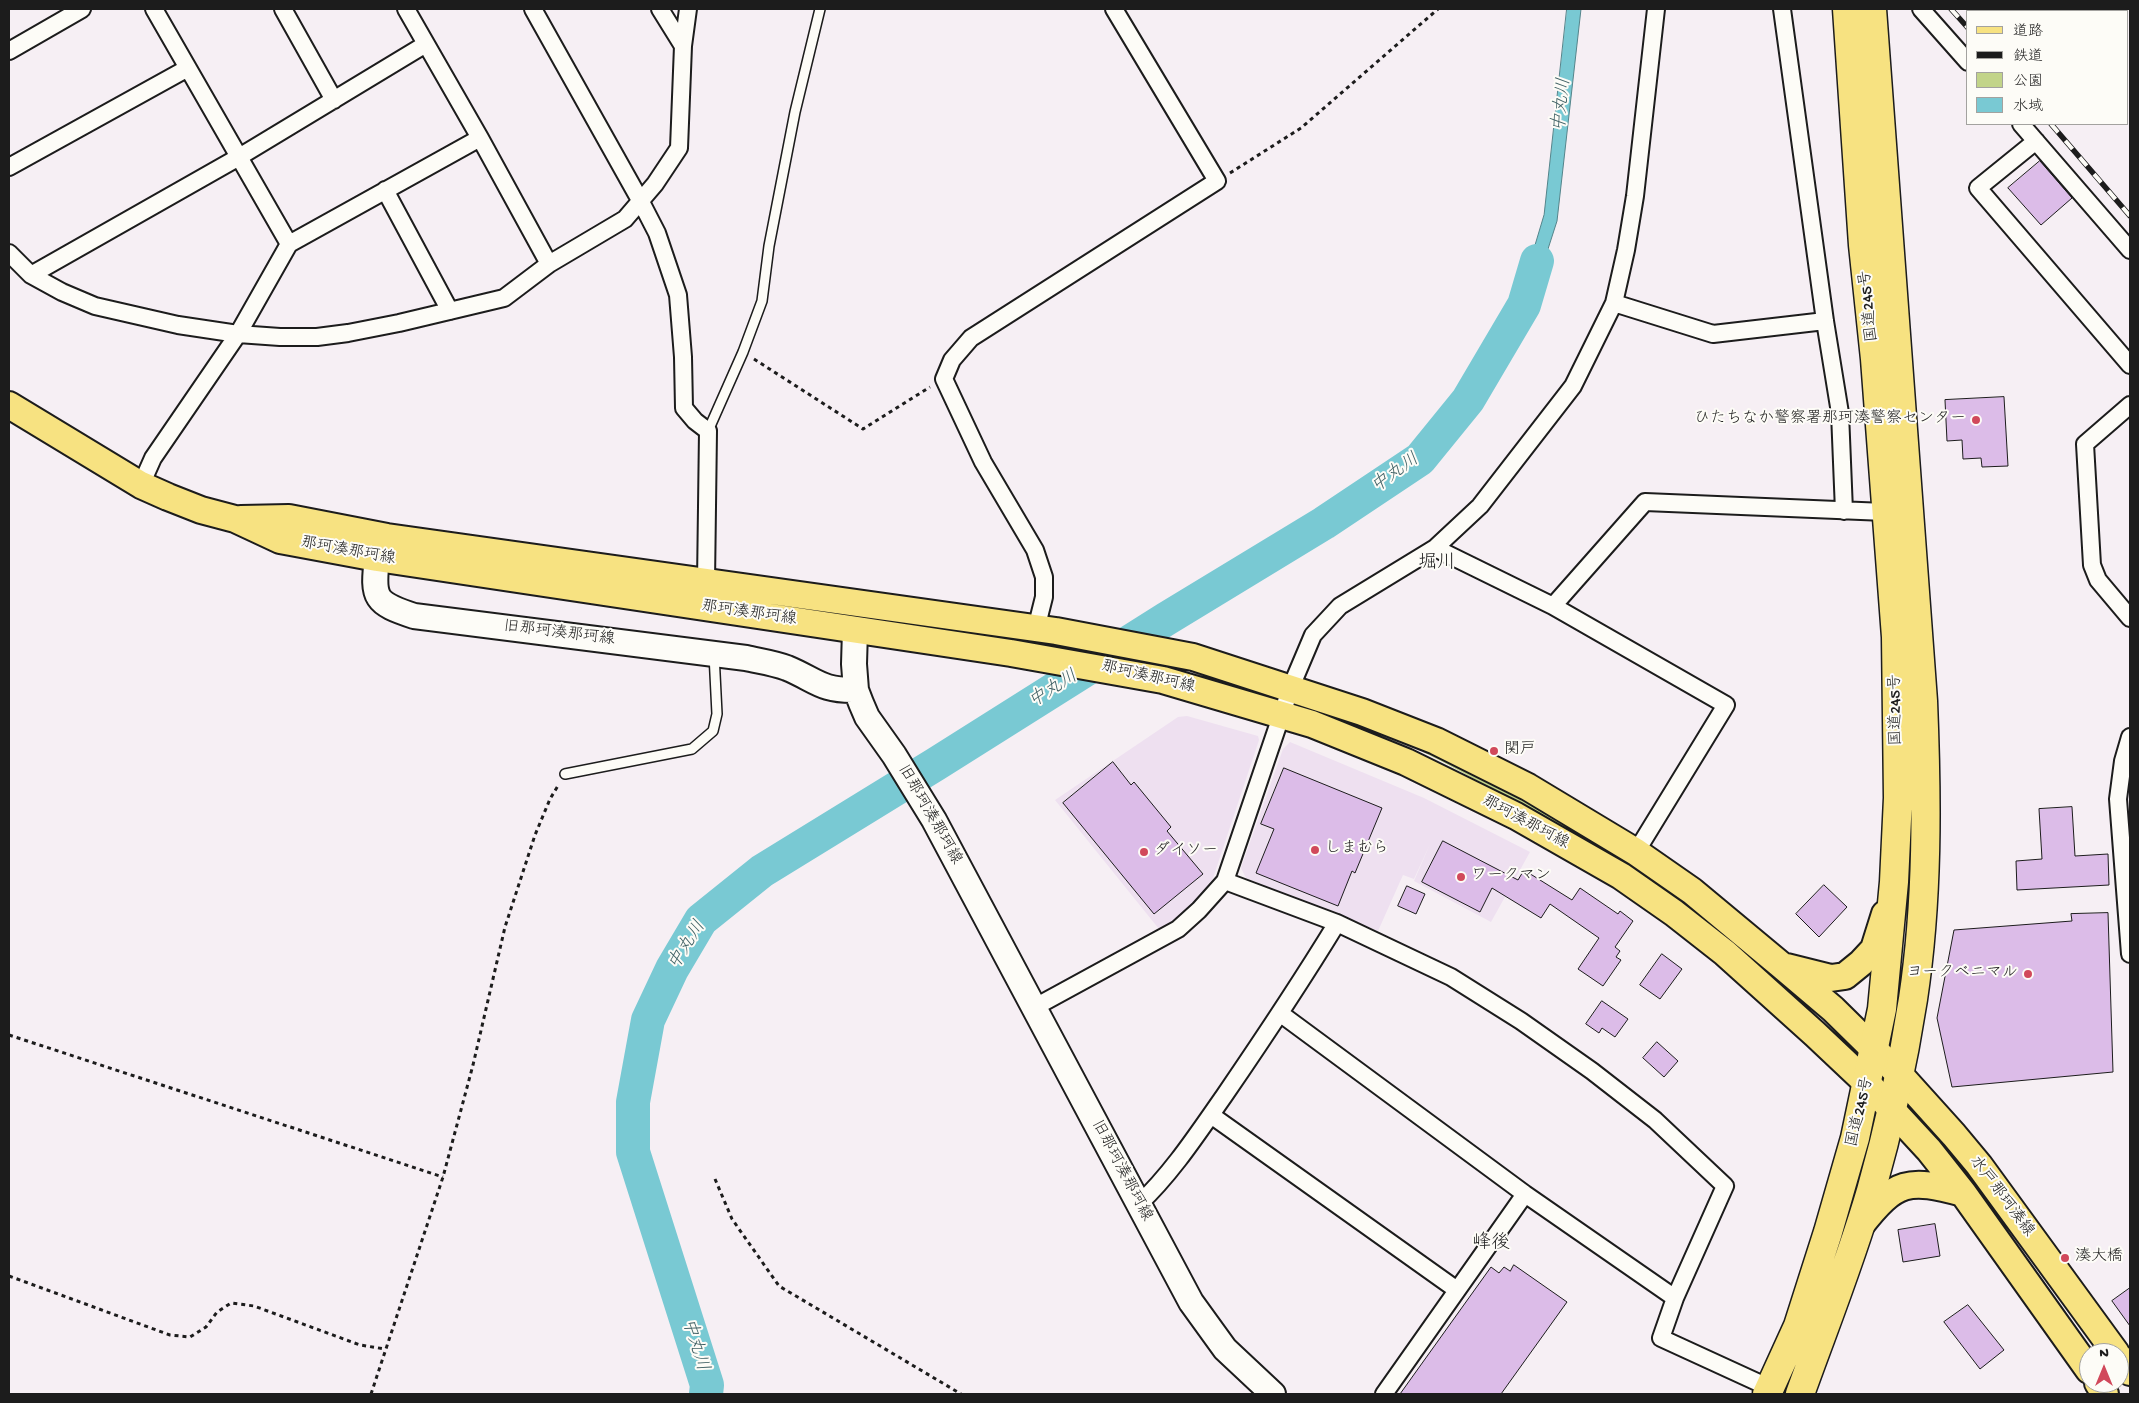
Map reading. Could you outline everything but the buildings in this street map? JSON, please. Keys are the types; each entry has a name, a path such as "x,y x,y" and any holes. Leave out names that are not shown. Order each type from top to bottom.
{"highway":[{"name":"国道245号","path":"1768,1391 1798,1326 1856,1138 1882,1010 1894,882 1898,798 1896,647 1875,359 1863,246 1847,9"},
{"name":"国道245号","path":"1800,1394 1860,1226 1892,1108 1914,997 1924,888 1927,788 1922,691 1872,9"}],"main road":[{"name":"那珂湊那珂線","path":"9,405 141,485 201,510 235,520 280,540 377,558 1087,665 1163,680 1281,714 1344,736 1406,762 1516,816 1620,876 1674,913 1725,953 1868,1084"},
{"name":"那珂湊那珂線","path":"235,520 288,518 396,538 1136,644 1193,657 1291,687 1436,741 1528,787 1636,852 1692,892 1782,965 1875,1050"},
{"path":"1782,965 1831,978 1845,976 1874,949 1894,882"},
{"name":"水戸那珂湊線","path":"1875,1050 1954,1135 1984,1172 2109,1343"},
{"name":"水戸那珂湊線","path":"1868,1084 1929,1150 1963,1193 2079,1356"},
{"path":"1860,1226 1885,1197 1903,1185 1923,1184 1963,1193"}],"street":[{"path":"9,51 82,9"},
{"path":"154,9 289,244"},
{"path":"283,9 334,100"},
{"path":"406,9 549,264"},
{"path":"534,9 640,200 657,234 678,294 683,358 684,408 695,421 708,430 706,582"},
{"path":"660,9 683,46"},
{"path":"9,253 31,275 62,292 95,306 178,325 238,334 317,337 399,323 504,298 549,264 624,219 655,184 678,148 683,46 688,9"},
{"path":"1046,630 1044,577 1034,550 983,462 944,379 952,360 971,338 1217,181 1114,9"},
{"path":"1034,1007 1178,929 1199,910 1225,881 1281,714 1314,635 1340,606 1435,548 1480,506 1573,386 1614,303 1626,250 1635,196 1656,9"},
{"path":"1782,9 1825,321 1840,412 1844,511"},
{"path":"1922,9 1966,60"},
{"path":"31,275 239,157 426,44"},
{"path":"9,167 188,68"},
{"path":"2022,125 2130,250"},
{"path":"141,485 153,458 238,334 289,244 480,138"},
{"path":"2036,141 1978,188 2130,365"},
{"path":"385,190 450,311"},
{"path":"1614,303 1713,334 1825,321"},
{"path":"2130,405 2085,444 2092,565 2098,580 2130,618"},
{"path":"1554,606 1645,502 1885,512"},
{"path":"1435,548 1554,606 1726,705 1636,852"},
{"name":"旧那珂湊那珂線","path":"377,558 374,581 376,595 388,607 414,616 746,658 787,668 823,686 839,690 856,690 867,718 881,736 934,820 1191,1302 1225,1349 1273,1394"},
{"path":"855,630 854,664 856,690"},
{"path":"2130,737 2123,760 2118,799 2130,954"},
{"path":"1225,881 1337,923 1451,977 1522,1020 1655,1120 1725,1186 1675,1298 1662,1338 1768,1391"},
{"path":"1139,1204 1156,1188 1211,1115 1281,1014 1337,923"},
{"path":"1281,1014 1525,1194 1675,1298"},
{"path":"1211,1115 1457,1290"},
{"path":"1384,1394 1525,1194"}],"lane":[{"path":"708,430 743,352 762,301 769,246 795,112 820,9"},
{"path":"565,774 692,749 713,731 717,714 714,654"}],"path":[{"path":"1217,181 1301,128 1438,9"},
{"path":"743,352 862,429 944,379"},
{"path":"371,1394 443,1178 473,1065 505,927 535,834 550,799 565,774"},
{"path":"9,1035 443,1178"},
{"path":"715,1179 732,1219 779,1286 961,1394"},
{"path":"9,1276 170,1335 190,1337 206,1327 217,1312 232,1303 254,1306 360,1345 385,1349"}],"shaded area":[{"path":"1187,716 1258,736 1259,740 1213,878 1194,906 1178,919 1159,929 1055,800 1178,717"},
{"path":"1290,742 1424,798 1530,852 1491,922 1414,881 1430,844 1414,879 1403,875 1378,931 1246,878 1241,868 1283,749"}],"green space":[{"path":"1424,747 1511,790 1596,838 1654,878 1744,952 1741,956 1546,822 1465,774 1423,752"}],"water":[{"path":"1567,9 1581,9 1557,221 1529,308 1518,302 1544,215"}],"waterway":[{"name":"中丸川","path":"706,1394 707,1385 633,1152 633,1102 648,1020 672,969 701,920 762,871 1166,619 1324,523 1420,459 1468,400 1524,305 1537,261"}],"railway":[{"path":"1951,9 1966,26"},
{"path":"2052,125 2130,216"}],"place":[{"name":"ひたちなか警察署那珂湊警察センター","path":"1976,420"},
{"name":"関戸","path":"1494,751"},
{"name":"しまむら","path":"1315,850"},
{"name":"ダイソー","path":"1144,852"},
{"name":"ワークマン","path":"1461,877"},
{"name":"ヨークベニマル","path":"2028,974"},
{"name":"湊大橋","path":"2065,1258"}],"district":[{"name":"堀川","path":"1437,564"},
{"name":"峰後","path":"1491,1244"}]}
